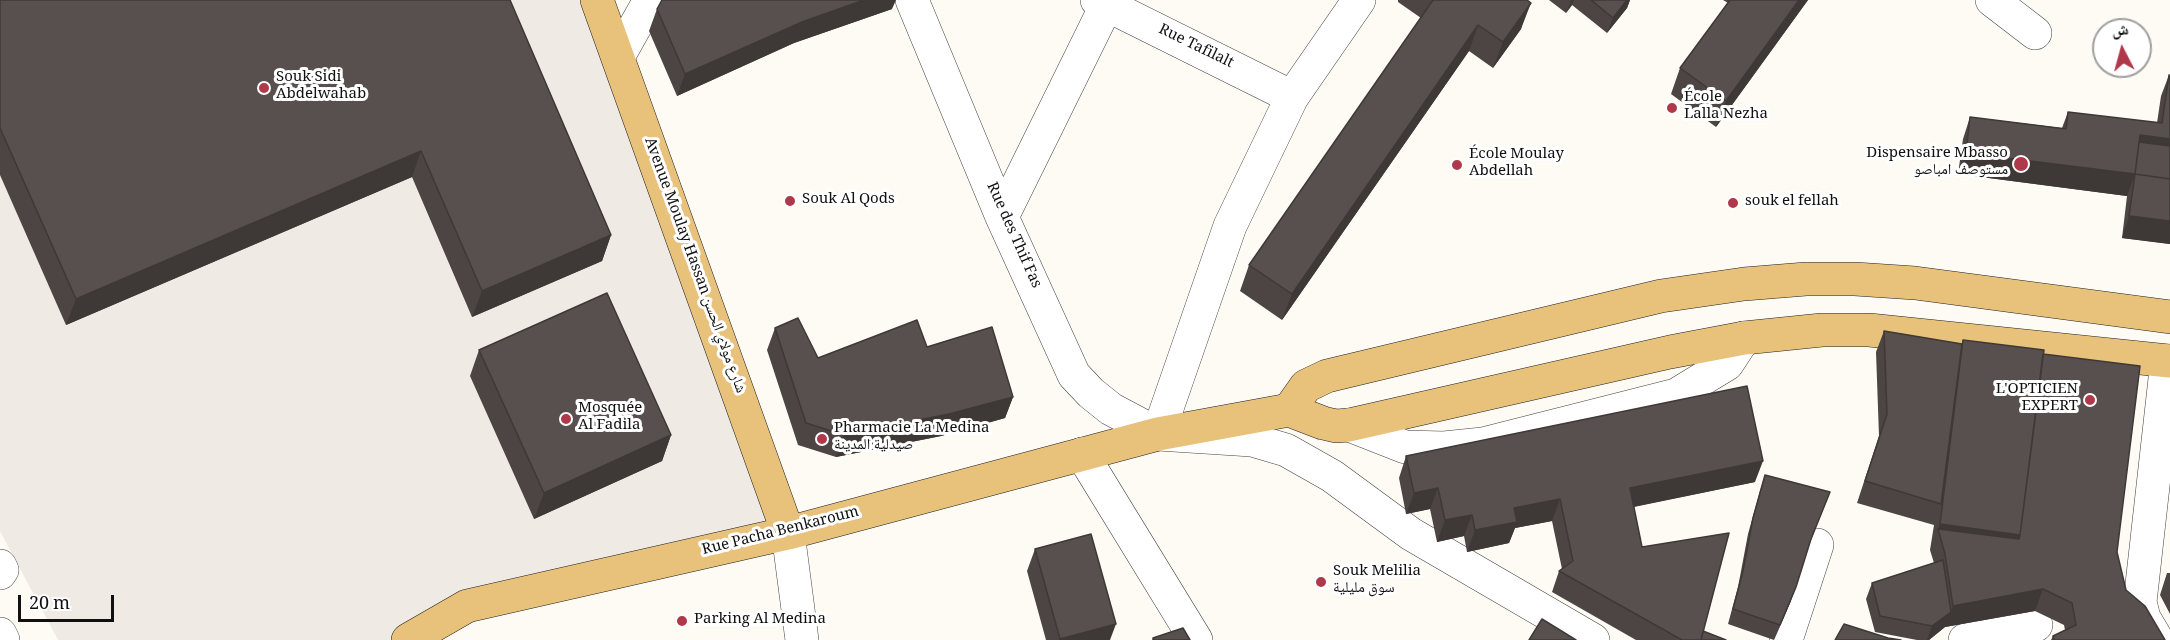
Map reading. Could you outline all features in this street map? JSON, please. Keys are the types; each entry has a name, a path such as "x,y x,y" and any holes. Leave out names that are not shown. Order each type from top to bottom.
{"main road":[{"name":"Avenue Moulay Hassan شارع مولاي الحسن","path":"597,0 788,533"},
{"path":"2168,361 1869,330 1822,330 1744,338 1659,354 1349,425 1336,426 1323,423 1289,410 1306,386 1327,376 1661,296 1744,284 1806,279 1915,283 2170,317"},
{"name":"Rue Pacha Benkaroum","path":"408,640 466,606 788,533 1158,434 1289,410"}],"street":[{"path":"618,57 650,0"},
{"name":"Rue des Thif Fas","path":"912,0 1002,217 1074,375 1111,409 1158,434"},
{"path":"1359,0 1292,97 1230,226 1158,434 1252,440 1286,450 1332,476 1412,534 1593,640"},
{"path":"1992,0 2035,33"},
{"path":"1002,217 1104,2"},
{"name":"Rue Tafilalt","path":"1104,2 1292,97"},
{"path":"1349,425 1405,447 1444,448 1483,444 1676,395 1727,364 1744,338"},
{"path":"2157,640 2144,618 2140,602 2168,361"},
{"path":"1082,454 1196,640"},
{"path":"788,533 802,640"},
{"path":"1786,640 1817,545"},
{"path":"0,566 2,570 0,573"},
{"path":"1965,640 2036,626"},
{"path":"0,634 3,640"}],"shaded area":[{"path":"490,0 597,0 788,533 467,606 408,640 58,640 0,531 0,175 66,324"}],"building":[{"name":"Souk Sidi Abdelwahab","path":"0,0 510,0 611,235 482,291 421,151 76,299 0,128"},
{"path":"662,0 864,0 802,22 685,74 657,9"},
{"path":"1433,0 1527,0 1531,3 1503,42 1478,25 1292,294 1249,265"},
{"path":"1591,0 1627,0 1613,18"},
{"path":"1730,0 1799,0 1726,101 1680,68"},
{"path":"2169,75 2170,139 2140,135 2135,174 1966,153 1970,117 2066,129 2068,112 2162,123"},
{"path":"2139,142 2170,146 2170,179 2135,174"},
{"path":"2135,174 2170,179 2170,221 2129,216"},
{"name":"Mosquée Al Fadila","path":"607,293 671,435 544,493 479,350"},
{"path":"798,318 818,358 917,320 927,347 992,327 1013,397 949,414 844,435 806,423 775,328"},
{"path":"1884,331 1962,344 1941,504 1865,481 1887,414"},
{"path":"1963,340 2044,350 2020,535 1940,524"},
{"path":"2043,354 2140,366 2117,552 2126,590 2145,606 2165,640 2054,640 2053,636 2076,625 2072,603 2043,589 1953,606 1945,554 1938,529 2019,539"},
{"path":"1747,386 1763,461 1630,488 1642,547 1729,533 1701,640 1682,640 1559,571 1573,561 1560,499 1514,508 1517,522 1475,530 1472,515 1445,520 1438,488 1414,493 1406,456"},
{"path":"1765,475 1830,492 1780,625 1733,609"},
{"path":"1091,534 1116,624 1060,639 1035,549"},
{"path":"1943,560 1951,612 1932,626 1880,616 1872,583"},
{"path":"1542,619 1576,640 1529,640"},
{"path":"1844,624 1888,638 1901,640 1835,640"},
{"path":"1183,628 1190,640 1153,640 1153,638"},
{"path":"1703,631 1726,640 1701,640"}],"place":[{"name":"Souk Sidi Abdelwahab","path":"264,88"},
{"name":"École Lalla Nezha","path":"1672,108"},
{"name":"Dispensaire Mbasso مستوصف امباصو","path":"2021,164"},
{"name":"École Moulay Abdellah","path":"1457,165"},
{"name":"Souk Al Qods","path":"790,201"},
{"name":"souk el fellah","path":"1733,203"},
{"name":"L'OPTICIEN EXPERT","path":"2090,400"},
{"name":"Mosquée Al Fadila","path":"566,419"},
{"name":"Pharmacie La Medina صيدلية المدينة","path":"822,439"},
{"name":"Souk Melilia سوق مليلية","path":"1321,582"},
{"name":"Parking Al Medina","path":"682,621"}]}
